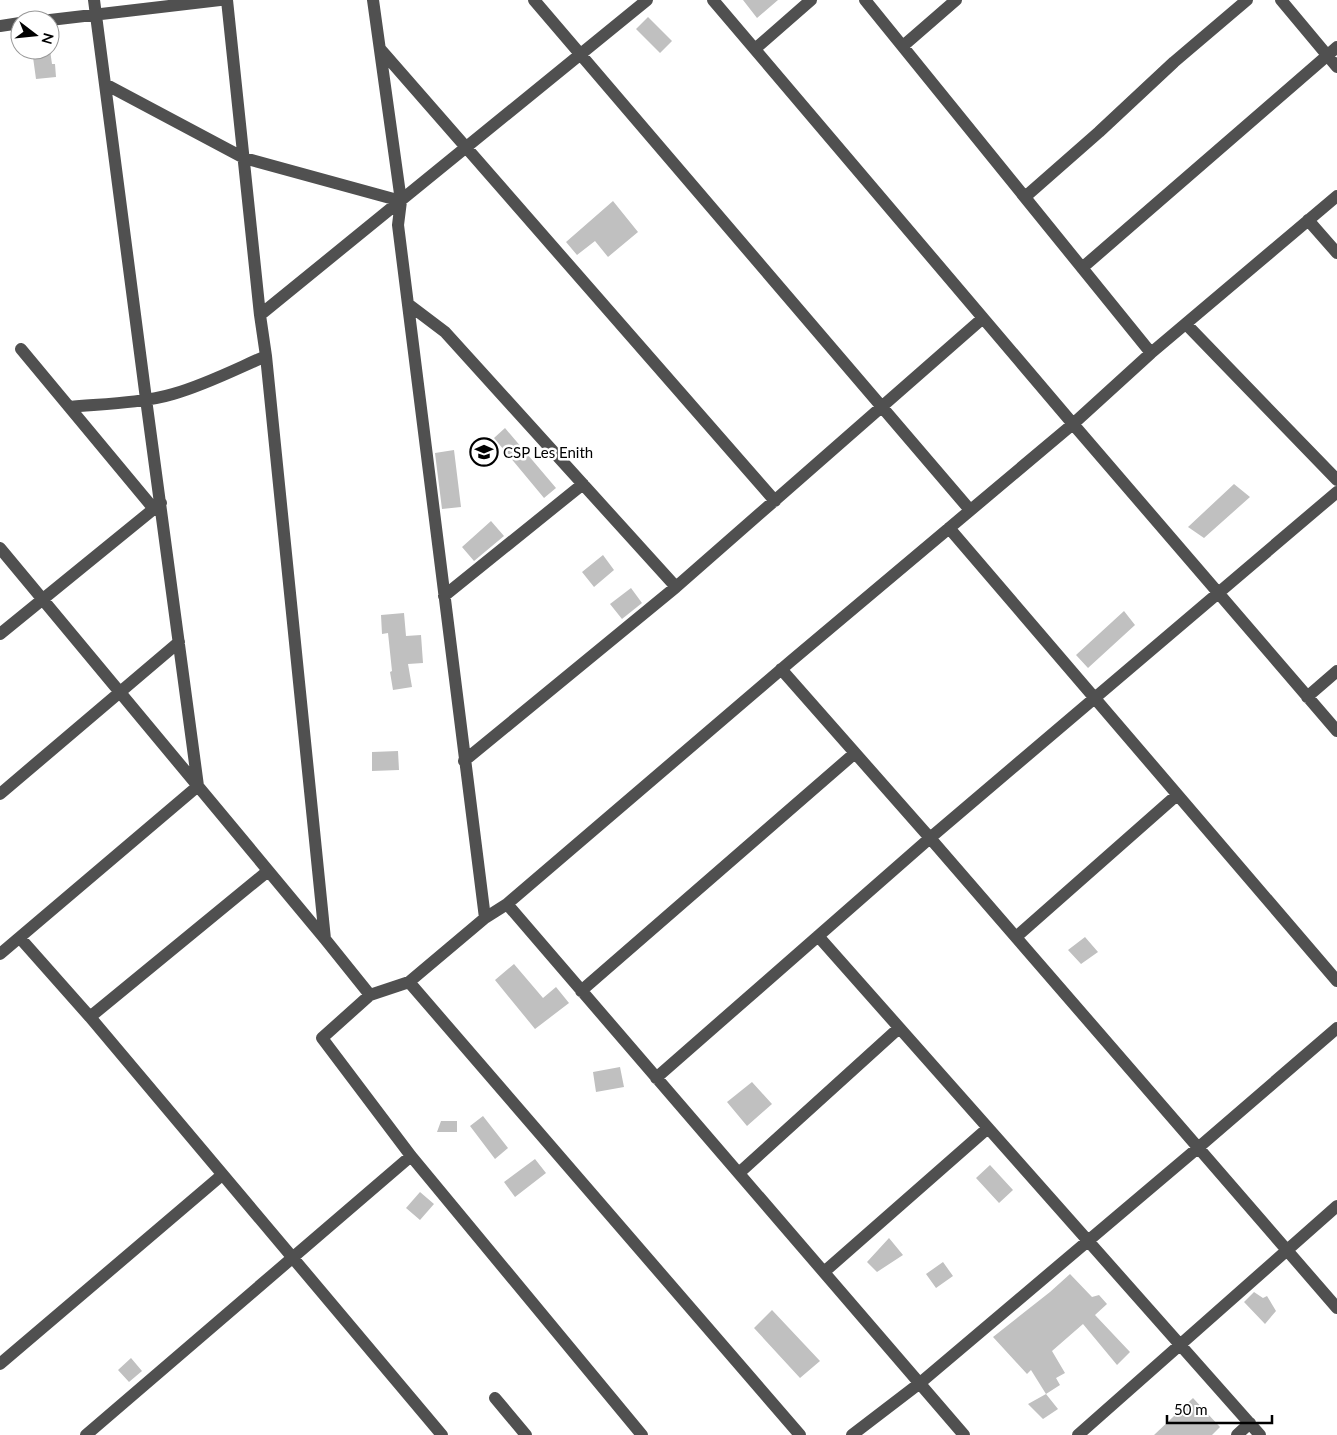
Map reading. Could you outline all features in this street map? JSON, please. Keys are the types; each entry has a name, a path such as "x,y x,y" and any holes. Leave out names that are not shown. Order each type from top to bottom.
{"street":[{"path":"94,0 146,399 158,506 179,642 198,786"},
{"path":"60,19 220,0"},
{"path":"227,0 266,356 325,939"},
{"path":"373,0 401,201 398,225 485,918"},
{"path":"534,0 970,510"},
{"path":"260,315 647,0"},
{"path":"714,0 1073,424 1337,731"},
{"path":"755,49 811,0"},
{"path":"865,0 1151,354"},
{"path":"903,46 956,0"},
{"path":"1025,197 1174,62 1248,0"},
{"path":"1281,0 1332,51 1337,66"},
{"path":"381,50 775,500"},
{"path":"1082,268 1332,51"},
{"path":"105,84 244,158 401,201"},
{"path":"642,1435 411,1156 322,1038 370,995 409,982 485,918 507,904 781,669 1073,424 1151,354 1337,196"},
{"path":"1308,220 1337,254"},
{"path":"408,304 445,332 676,587"},
{"path":"464,761 676,587 984,318"},
{"path":"1186,324 1337,480"},
{"path":"20,349 158,506"},
{"path":"70,407 146,399 173,394 266,356"},
{"path":"444,596 582,484"},
{"path":"656,1078 930,838 1337,492"},
{"path":"0,634 158,506"},
{"path":"949,528 1337,981"},
{"path":"0,548 370,995"},
{"path":"0,794 179,642"},
{"path":"781,669 1337,1308"},
{"path":"1308,697 1337,670"},
{"path":"581,991 855,753"},
{"path":"0,954 198,786"},
{"path":"1016,937 1177,795"},
{"path":"90,1017 268,871"},
{"path":"507,904 964,1435"},
{"path":"818,936 1260,1435"},
{"path":"20,938 90,1017 442,1435"},
{"path":"409,982 800,1435"},
{"path":"738,1173 899,1028"},
{"path":"852,1435 920,1383 1337,1028"},
{"path":"824,1272 988,1128"},
{"path":"86,1435 411,1156"},
{"path":"0,1364 222,1175"},
{"path":"1078,1435 1337,1206"},
{"path":"495,1398 526,1435"},
{"path":"1237,1435 1250,1423"}],"building":[{"path":"743,0 778,0 757,18"},
{"path":"648,17 672,41 660,53 636,29"},
{"path":"33,60 51,60 52,64 55,64 56,77 36,79"},
{"path":"613,201 638,232 608,257 595,241 577,255 566,242"},
{"path":"505,428 556,488 544,498 494,438"},
{"path":"454,450 461,507 442,509 435,453"},
{"path":"1234,484 1250,497 1204,538 1188,527"},
{"path":"491,521 504,536 474,561 462,547"},
{"path":"603,555 614,570 594,587 582,572"},
{"path":"631,588 642,603 622,619 610,604"},
{"path":"1124,611 1135,625 1088,668 1076,655"},
{"path":"404,613 406,636 421,635 423,663 408,664 412,687 393,690 388,633 382,634 381,615"},
{"path":"398,751 399,770 372,771 372,752"},
{"path":"1085,937 1098,952 1081,964 1068,950"},
{"path":"514,964 543,998 556,987 569,1003 535,1029 495,980"},
{"path":"620,1067 624,1087 596,1092 593,1072"},
{"path":"752,1082 772,1104 747,1126 727,1102"},
{"path":"483,1116 508,1148 495,1159 470,1126"},
{"path":"441,1121 457,1121 457,1132 437,1132"},
{"path":"535,1159 546,1173 515,1197 504,1182"},
{"path":"990,1165 1013,1190 999,1203 976,1178"},
{"path":"420,1192 434,1204 420,1220 406,1208"},
{"path":"889,1238 903,1255 877,1272 867,1262"},
{"path":"943,1262 953,1276 936,1288 926,1274"},
{"path":"1070,1274 1092,1297 1099,1295 1107,1304 1095,1315 1130,1352 1117,1365 1083,1324 1052,1351 1065,1373 1056,1378 1060,1385 1046,1394 1031,1370 1027,1374 993,1337"},
{"path":"1254,1292 1263,1298 1267,1296 1276,1311 1265,1324 1244,1302"},
{"path":"772,1310 820,1361 800,1378 754,1328"},
{"path":"131,1358 142,1371 129,1382 118,1370"},
{"path":"1046,1394 1058,1409 1043,1419 1028,1404"},
{"path":"1193,1398 1220,1427 1212,1435 1154,1435"}],"place":[{"name":"CSP Les Enith","path":"484,452"}]}
